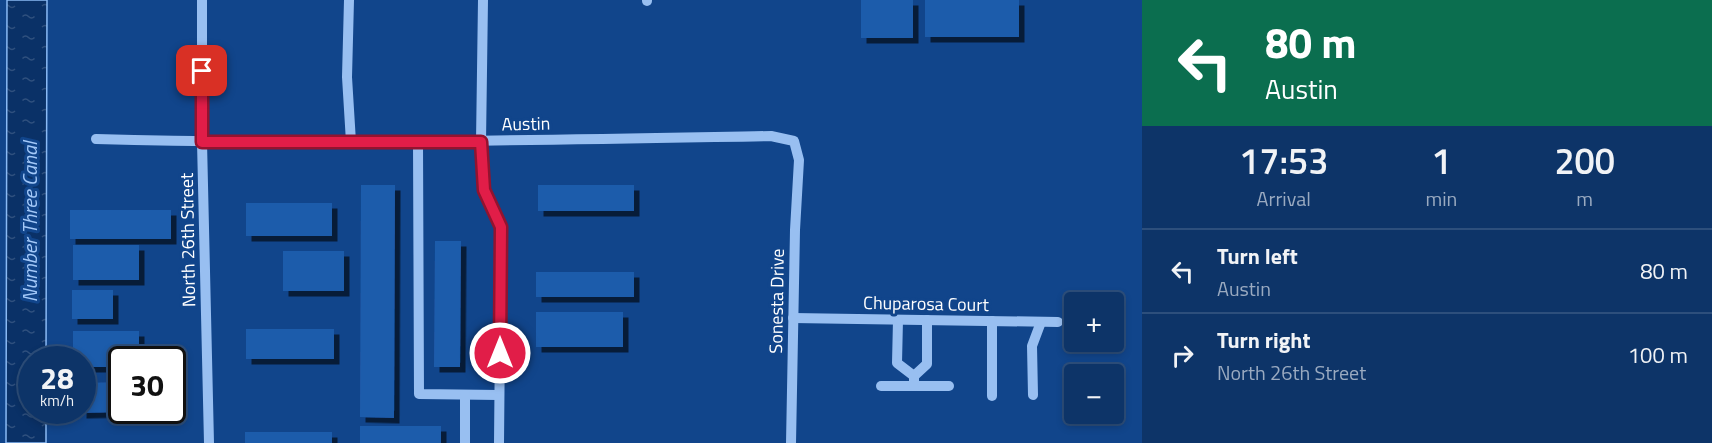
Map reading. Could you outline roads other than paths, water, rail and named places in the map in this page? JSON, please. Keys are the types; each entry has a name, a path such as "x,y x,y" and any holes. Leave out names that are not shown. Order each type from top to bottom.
{"street":[{"name":"North 26th Street","path":"202,0 202,142 208,443"},
{"path":"350,0 347,77 351,142"},
{"path":"483,0 481,142 484,190 501,227 499,443"},
{"name":"Austin","path":"96,139 202,142 481,142 771,136 794,141 799,159"},
{"path":"418,142 419,394 499,395"},
{"name":"Sonesta Drive","path":"791,443 799,159"},
{"name":"Chuparosa Court","path":"793,318 1058,322"},
{"path":"898,320 897,363 914,381"},
{"path":"914,381 927,364 927,320"},
{"path":"992,321 992,396"},
{"path":"1033,395 1032,346 1041,322"},
{"path":"881,386 914,381 949,386"},
{"path":"465,395 465,443"}],"water":[{"name":"Number Three Canal","path":"7,0 47,0 46,346 18,346 18,424 46,424 46,443 6,443"}]}
